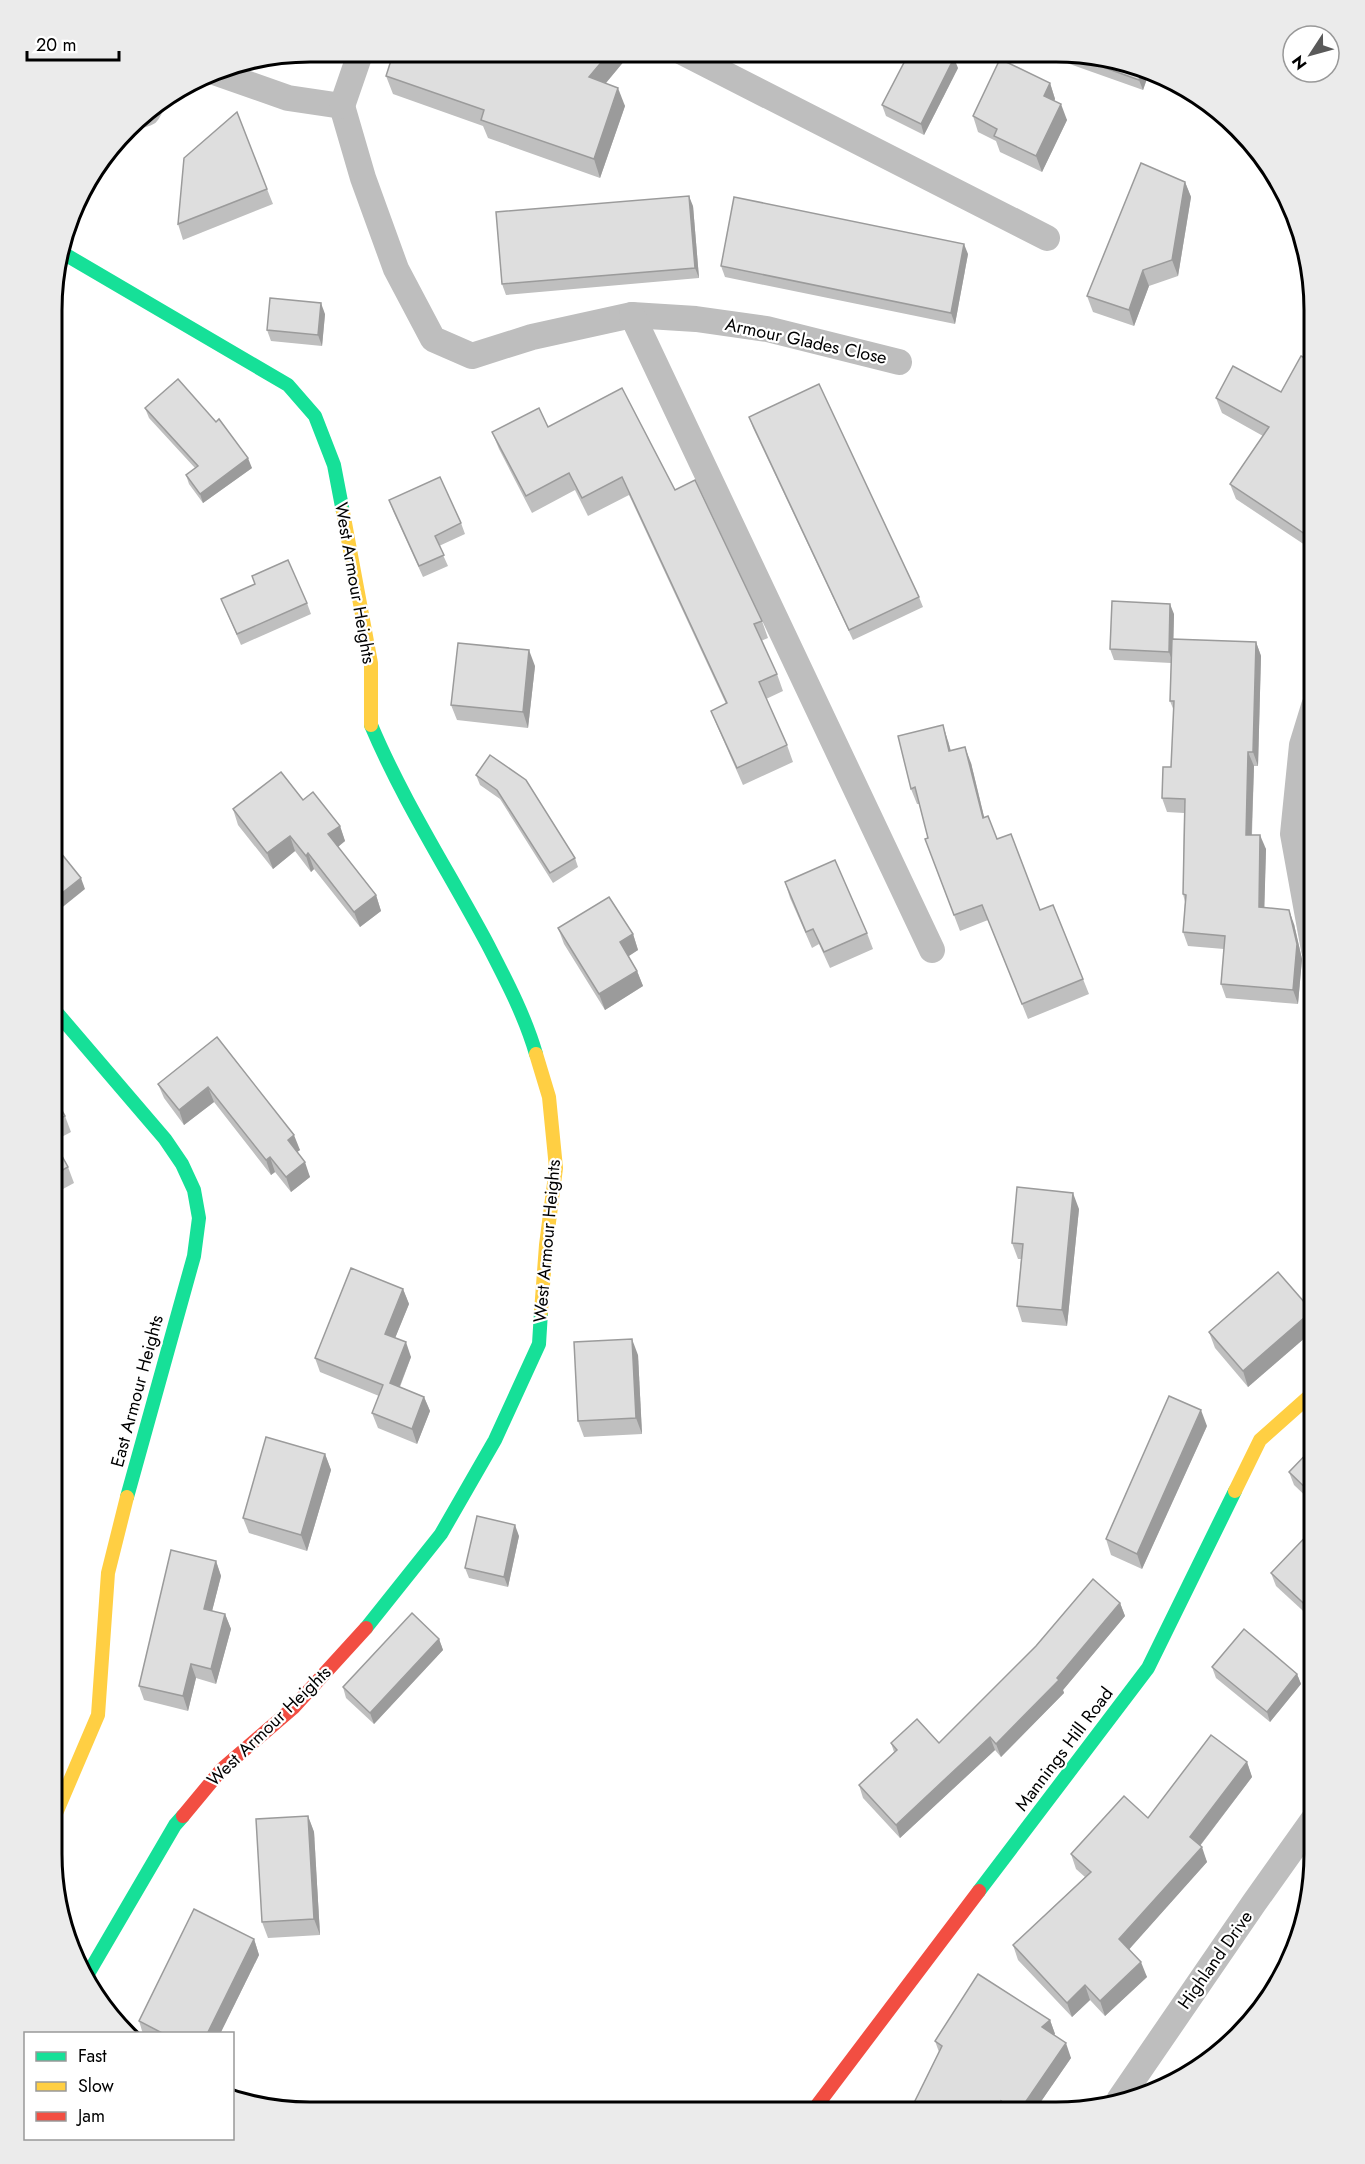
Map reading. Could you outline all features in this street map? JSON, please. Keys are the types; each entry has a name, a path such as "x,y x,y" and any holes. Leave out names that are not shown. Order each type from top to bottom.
{"street":[{"path":"226,76 288,98 342,106 357,62"},
{"path":"702,62 1047,238"},
{"name":"Armour Glades Close","path":"342,106 363,178 396,269 433,339 472,356 532,337 632,315 696,319 767,329 899,362"},
{"name":"West Armour Heights","path":"67,256 288,385 315,416 334,465 371,663 371,724 388,765 458,889 507,982 531,1036 549,1097 556,1168 546,1245 539,1344 495,1440 441,1534 365,1629 293,1708 222,1769 175,1825 91,1971"},
{"path":"632,315 932,950"},
{"path":"1304,738 1293,834 1304,895"},
{"name":"East Armour Heights","path":"62,1018 157,1130 182,1164 194,1190 198,1218 194,1256 139,1448 108,1573 98,1715 62,1799"},
{"name":"Mannings Hill Road","path":"820,2102 1148,1668 1260,1440 1304,1401"},
{"name":"Highland Drive","path":"1124,2092 1304,1833"}],"building":[{"path":"390,62 602,62 589,77 618,88 594,159 481,120 484,110 386,76"},
{"path":"904,62 952,62 921,124 882,105"},
{"path":"999,62 1006,62 1050,83 1044,96 1061,104 1036,156 994,136 997,129 973,116"},
{"path":"1098,65 1140,77 1139,80"},
{"path":"237,112 267,189 178,224 184,158"},
{"path":"1141,163 1185,182 1172,260 1143,270 1129,310 1087,296"},
{"path":"689,196 695,268 502,284 496,212"},
{"path":"734,197 964,244 951,313 721,266"},
{"path":"270,298 321,303 318,335 267,330"},
{"path":"1301,356 1304,358 1304,533 1230,484 1269,427 1216,398 1233,366 1281,392"},
{"path":"178,379 216,422 219,419 248,458 200,494 186,475 198,466 145,408"},
{"path":"819,384 919,597 849,630 749,417"},
{"path":"622,388 675,490 695,480 762,621 754,624 777,674 759,682 787,745 737,768 711,711 727,703 622,477 582,498 569,473 526,496 492,432 539,408 548,427"},
{"path":"440,477 461,523 435,536 444,555 419,566 389,500"},
{"path":"288,560 307,603 237,634 221,599 255,584 252,576"},
{"path":"1112,601 1170,604 1169,652 1110,649"},
{"path":"1172,639 1256,642 1253,752 1248,752 1246,835 1260,835 1259,907 1289,910 1297,944 1293,990 1221,984 1225,936 1183,932 1186,895 1183,894 1185,799 1162,798 1163,767 1171,767 1174,701 1170,701"},
{"path":"458,643 529,650 523,712 451,705"},
{"path":"943,725 949,751 965,747 983,818 988,816 997,839 1011,834 1040,910 1053,905 1083,979 1022,1004 982,905 954,915 925,839 928,838 915,787 911,789 898,736"},
{"path":"490,755 526,780 575,858 550,873 497,790 476,775"},
{"path":"281,772 303,800 313,792 340,826 328,834 376,895 354,912 308,853 306,856 290,836 267,853 233,809"},
{"path":"62,854 81,878 62,893"},
{"path":"835,860 867,933 824,952 813,929 806,932 785,882"},
{"path":"609,897 633,934 620,942 637,971 599,994 558,928"},
{"path":"217,1037 294,1135 288,1140 305,1162 286,1177 270,1157 266,1160 208,1087 179,1110 158,1084"},
{"path":"62,1156 68,1167 62,1170"},
{"path":"1017,1187 1073,1193 1062,1310 1017,1306 1023,1244 1012,1243"},
{"path":"351,1268 403,1289 385,1334 406,1342 390,1383 424,1397 412,1429 372,1413 383,1385 315,1358"},
{"path":"1278,1272 1304,1302 1304,1318 1243,1371 1209,1332"},
{"path":"632,1339 636,1418 578,1421 574,1342"},
{"path":"1169,1396 1201,1410 1137,1554 1106,1539"},
{"path":"266,1437 325,1454 301,1535 243,1518"},
{"path":"1304,1456 1304,1486 1289,1472"},
{"path":"477,1516 515,1525 504,1577 465,1568"},
{"path":"1304,1538 1304,1604 1271,1573"},
{"path":"171,1550 216,1561 204,1609 225,1614 211,1669 191,1664 183,1696 139,1686"},
{"path":"1093,1579 1120,1603 1057,1678 1059,1680 996,1744 990,1737 896,1825 859,1785 897,1750 891,1743 917,1719 939,1743 1036,1646"},
{"path":"412,1613 439,1639 370,1713 343,1687"},
{"path":"1244,1629 1297,1674 1267,1712 1212,1667"},
{"path":"1211,1735 1247,1762 1190,1837 1202,1847 1119,1939 1141,1962 1100,2001 1085,1985 1067,2003 1013,1945 1091,1872 1071,1854 1124,1796 1148,1818"},
{"path":"308,1816 314,1919 262,1922 256,1819"},
{"path":"194,1909 254,1939 208,2032 160,2032 139,2021"},
{"path":"978,1974 1050,2020 1042,2027 1066,2043 1026,2102 914,2102 942,2046 935,2041"}],"traffic: fast":[{"path":"67,256 288,385 315,416 334,465 343,512"},
{"path":"371,725 412,809 502,971 521,1012 536,1054"},
{"path":"62,1019 165,1139 182,1164 194,1190 199,1218 194,1256 127,1497"},
{"path":"366,1628 441,1534 495,1440 539,1344 541,1312"},
{"path":"979,1891 1148,1668 1235,1491"},
{"path":"90,1970 175,1825 183,1816"}],"traffic: slow":[{"path":"343,512 371,663 371,725"},
{"path":"536,1054 549,1097 556,1168 546,1245 541,1312"},
{"path":"1235,1491 1260,1440 1304,1401"},
{"path":"62,1799 98,1715 108,1573 127,1497"}],"traffic: jam":[{"path":"183,1816 222,1769 293,1708 366,1628"},
{"path":"820,2102 979,1891"}]}
